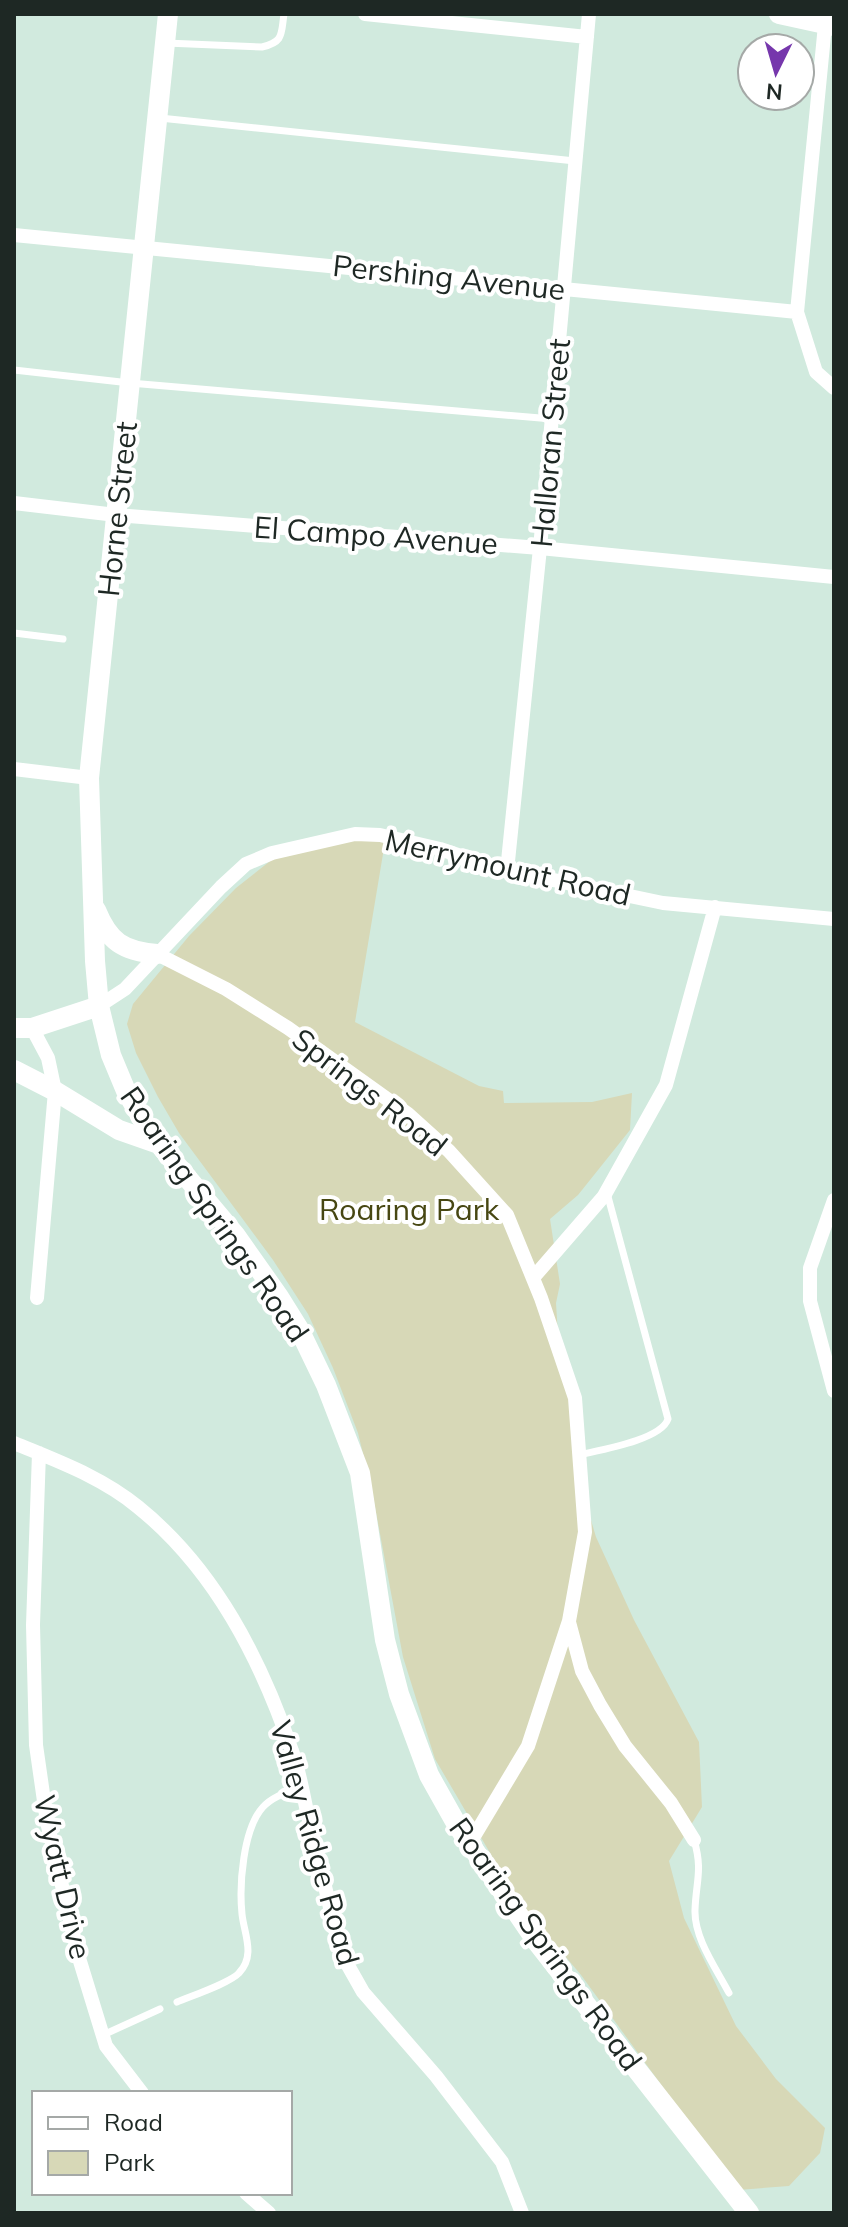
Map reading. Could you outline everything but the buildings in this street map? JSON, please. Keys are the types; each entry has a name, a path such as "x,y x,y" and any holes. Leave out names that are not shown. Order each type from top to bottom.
{"street":[{"name":"Horne Street","path":"99,1006 89,778 168,14"},
{"path":"365,14 587,37"},
{"name":"Halloran Street","path":"507,871 589,14"},
{"path":"779,14 830,26 797,312 816,372 834,388"},
{"name":"Pershing Avenue","path":"14,235 797,312"},
{"name":"El Campo Avenue","path":"14,503 116,515 540,548 834,577"},
{"path":"14,769 89,778"},
{"name":"Merrymount Road","path":"99,1006 125,989 246,864 272,853 355,834 380,835 440,849 507,871 663,903 834,919"},
{"path":"94,907 113,940 141,953 157,954"},
{"path":"533,1278 607,1190 666,1085 715,907"},
{"name":"Springs Road","path":"157,954 226,989 288,1028 408,1114 449,1151 507,1215 533,1278 575,1398 585,1532 569,1621 528,1746 470,1843"},
{"path":"37,1298 55,1091 48,1058 23,1028 99,1006"},
{"name":"Roaring Springs Road","path":"99,1006 111,1055 126,1091 159,1144 253,1260 299,1329 326,1385 360,1473 385,1640 399,1694 429,1775 470,1843 537,1942 749,2213"},
{"path":"14,1070 119,1130 159,1144"},
{"path":"834,1200 810,1268 810,1301 834,1391"},
{"name":"Valley Ridge Road","path":"14,1443 82,1472 139,1507 176,1543 235,1620 293,1753 341,1953 349,1970 363,1992 436,2076 502,2162 522,2213"},
{"name":"Wyatt Drive","path":"39,1453 33,1625 36,1745 47,1822 79,1958 106,2046 140,2091"},
{"name":"Springs Road","path":"569,1621 582,1671 600,1705 625,1746 671,1803 694,1840"},
{"path":"248,2195 269,2213"}],"lane":[{"path":"165,42 262,47 275,44 281,37 284,14"},
{"path":"157,118 575,161"},
{"path":"14,370 130,383 552,419"},
{"path":"14,633 63,639"},
{"path":"579,1455 622,1446 660,1430 668,1419 607,1190"},
{"path":"177,2002 238,1974 248,1957 242,1917 241,1879 253,1820 265,1804 301,1787"},
{"path":"694,1840 701,1861 695,1912 699,1935 729,1993"},
{"path":"103,2035 160,2009"}],"green space":[{"name":"Roaring Park","path":"354,839 385,842 355,1022 479,1086 503,1091 504,1103 592,1102 632,1093 630,1130 578,1195 550,1219 560,1284 556,1303 558,1335 588,1510 596,1537 634,1620 699,1742 702,1807 669,1861 684,1918 736,2026 776,2079 825,2128 820,2153 789,2186 738,2190 581,1975 517,1899 435,1759 403,1657 358,1433 333,1368 308,1314 273,1260 179,1133 136,1053 127,1024 133,1004 189,936 236,888 274,858"}]}
